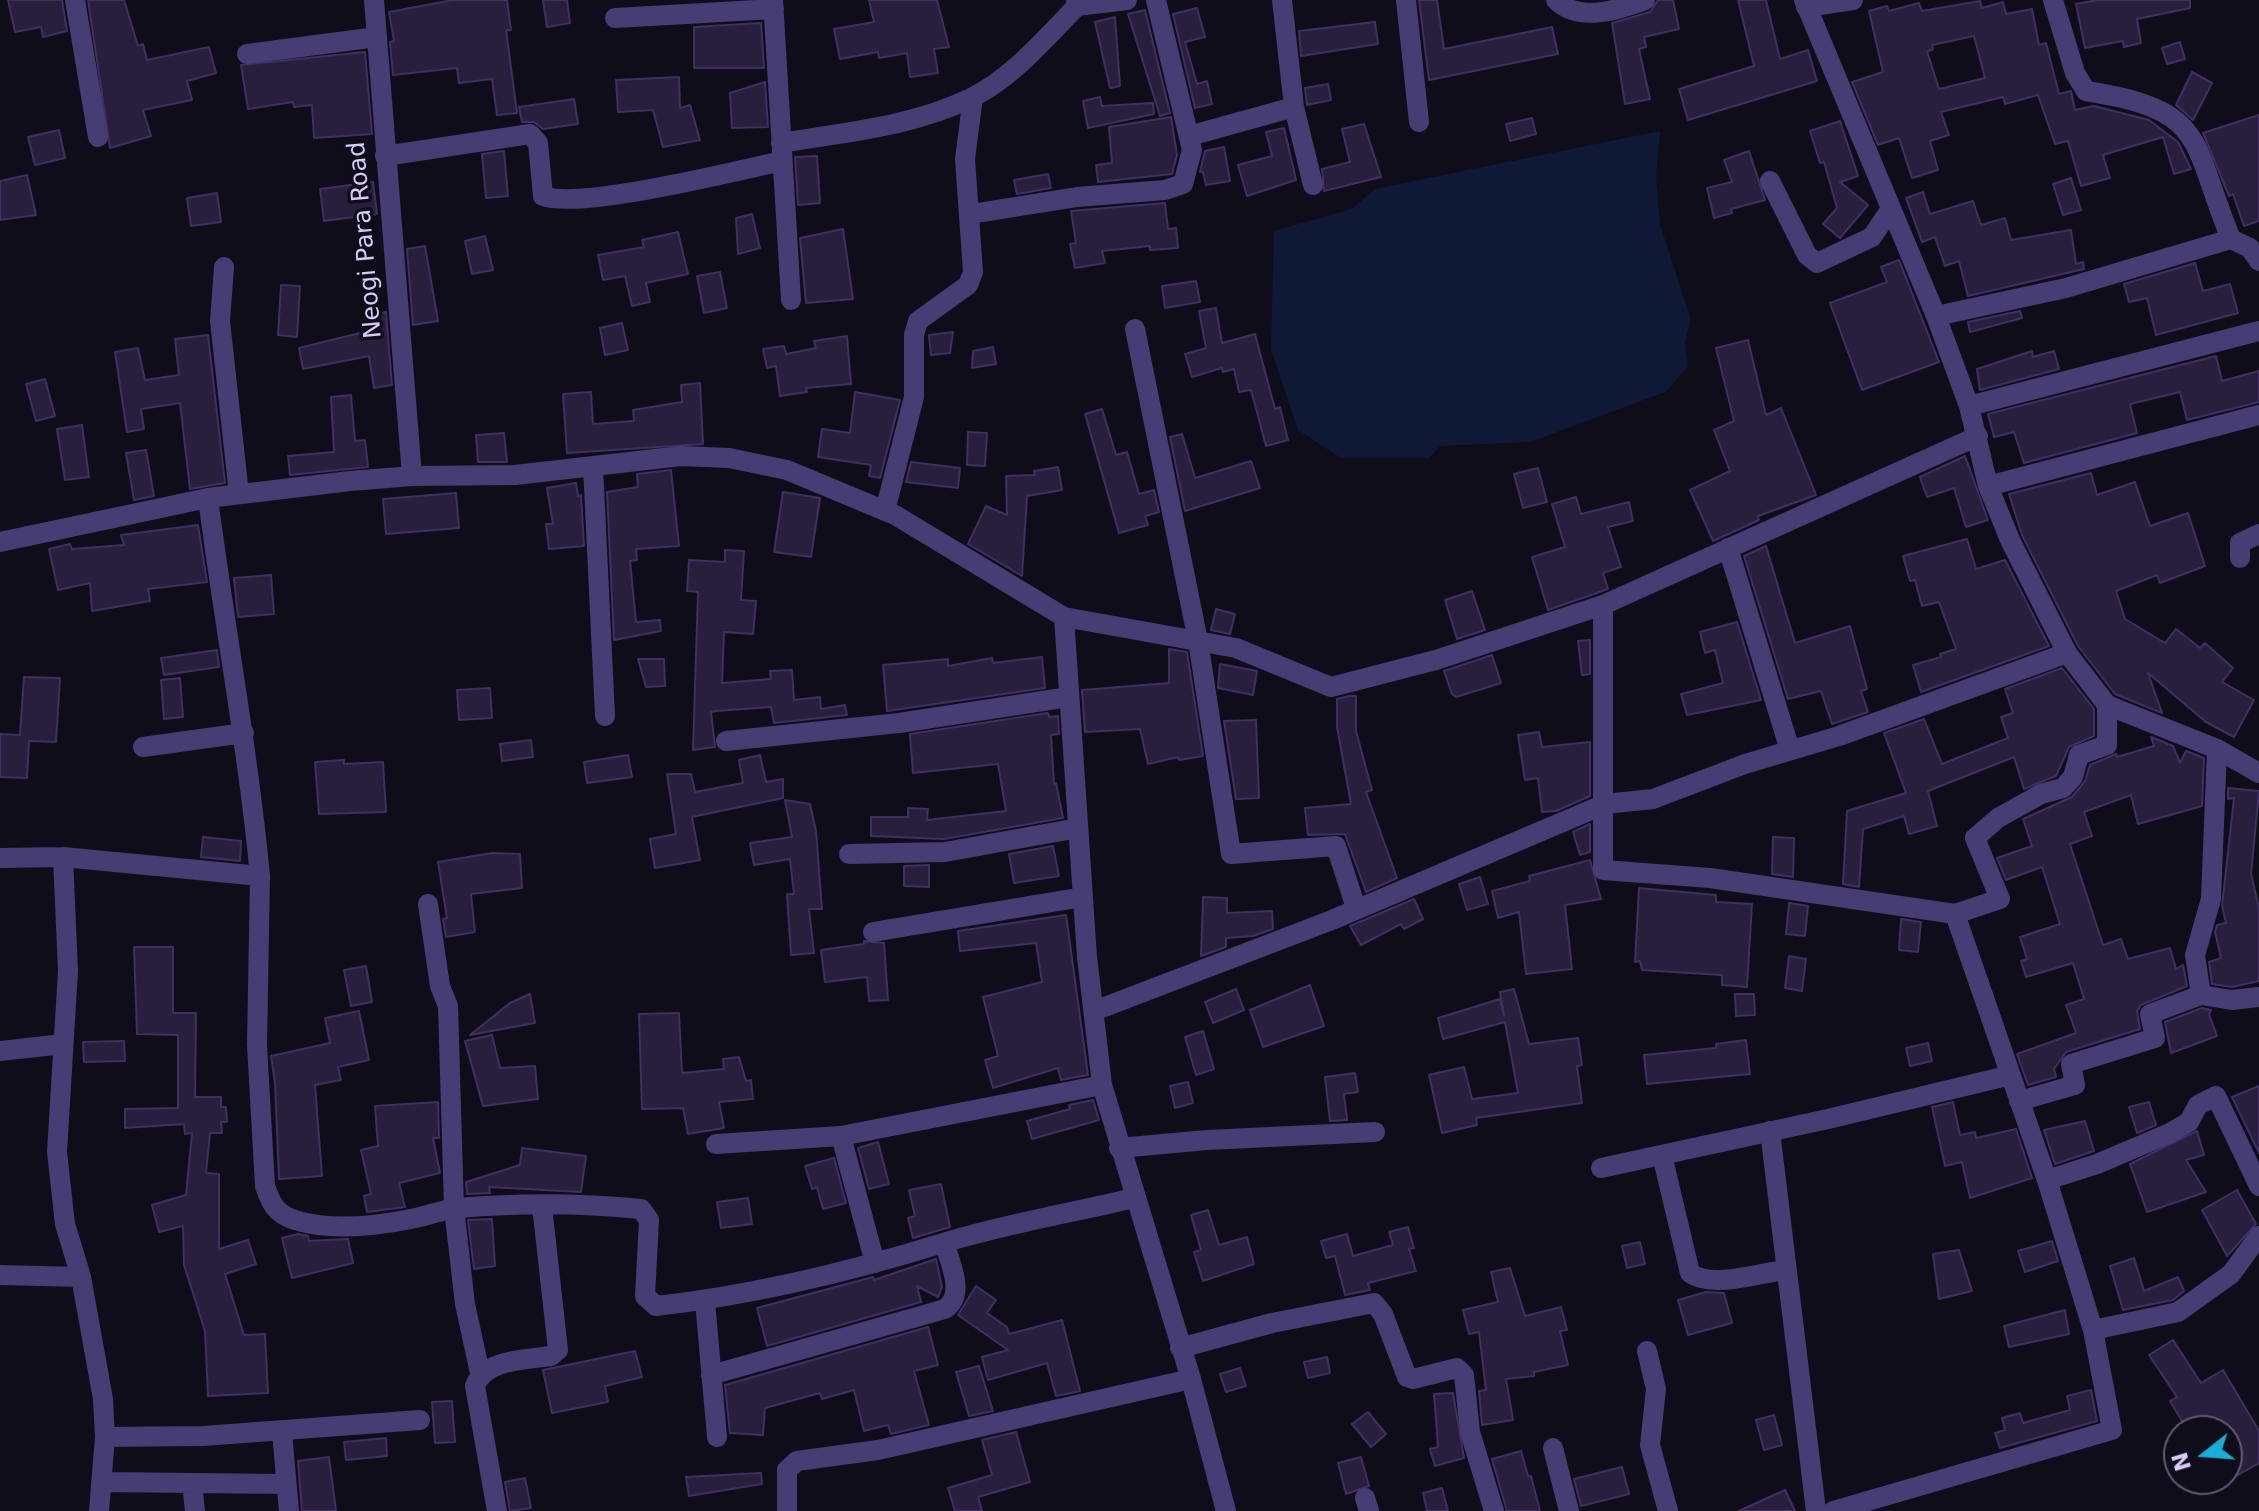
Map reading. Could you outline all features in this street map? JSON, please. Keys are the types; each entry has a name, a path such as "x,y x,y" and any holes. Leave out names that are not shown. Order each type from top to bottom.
{"street":[{"path":"75,0 98,137"},
{"name":"Neogi Para Road","path":"374,0 412,476"},
{"path":"385,156 530,134 538,143 543,196 557,199 592,197 911,122 973,97 1029,56 1076,3 1127,0"},
{"path":"971,214 1077,197 1165,190 1183,184 1192,150 1156,0"},
{"path":"1282,0 1294,107 1313,185"},
{"path":"1406,0 1419,122"},
{"path":"1556,0 1572,12 1614,10 1645,0"},
{"path":"1853,0 1805,4 1936,316 1969,406 1988,486 2010,540 2067,653 2107,705 2217,749 2259,773"},
{"path":"1936,316 2250,248 2188,129 2171,114 2128,97 2086,91 2075,73 2053,0"},
{"path":"615,18 773,5 791,300"},
{"path":"247,54 377,37"},
{"path":"885,511 914,397 914,335 918,321 968,285 973,272 965,159 973,97"},
{"path":"1189,136 1294,107"},
{"path":"1770,181 1807,255 1817,263 1872,237 1890,210"},
{"path":"224,267 220,321 239,494"},
{"path":"1135,329 1198,641 1231,854 1336,846 1356,908"},
{"path":"1969,406 2259,331"},
{"path":"1988,486 2259,415"},
{"path":"0,542 239,494 412,476 515,475 681,456 729,458 787,470 885,511 1064,617 1236,648 1331,687 1436,660 1603,605 1978,436"},
{"path":"593,466 605,716"},
{"path":"208,498 224,623 244,733 260,876 257,1045 265,1186 272,1205 281,1215 298,1221 356,1226 410,1219 454,1208 542,1206 641,1209 649,1220 645,1296 649,1303 656,1306 705,1301 875,1263 944,1243 1134,1198"},
{"path":"2240,558 2240,543 2259,534"},
{"path":"1728,548 1790,750"},
{"path":"1603,605 1603,870 1710,878 1955,914 2000,899 1975,838 1998,818 2030,800 2063,788 2073,777 2079,755 2107,745 2107,705"},
{"path":"1064,617 1083,897 1102,1085 1191,1379 1226,1511"},
{"path":"1094,1011 1356,908 1605,804 1653,799 2067,653"},
{"path":"726,741 899,723 1069,697"},
{"path":"143,747 244,733"},
{"path":"2201,995 2195,955 2211,899 2217,749"},
{"path":"849,854 945,852 1078,828"},
{"path":"0,858 63,857 260,876"},
{"path":"63,857 68,971 57,1152 65,1224 81,1277 103,1399 105,1437 99,1511"},
{"path":"873,932 1083,897"},
{"path":"428,904 440,986 448,1006 454,1208 465,1304 480,1373 475,1386 497,1511"},
{"path":"1833,1511 2112,1430 2093,1330 2047,1180 1955,914"},
{"path":"2019,1101 2075,1085 2071,1064 2155,1038 2150,1014 2201,995 2232,1000 2259,997"},
{"path":"0,1051 63,1044"},
{"path":"1601,1168 2011,1075"},
{"path":"716,1144 841,1136 1102,1085"},
{"path":"2047,1180 2097,1164 2170,1133 2189,1122 2198,1105 2216,1096 2259,1186"},
{"path":"1770,1131 1816,1511"},
{"path":"1119,1148 1375,1132"},
{"path":"841,1136 875,1263"},
{"path":"1662,1155 1690,1273 1698,1279 1712,1280 1785,1270"},
{"path":"480,1373 490,1367 551,1356 558,1350 542,1206"},
{"path":"2093,1330 2178,1312 2231,1274 2259,1236"},
{"path":"711,1375 945,1309 953,1301 955,1287 944,1243"},
{"path":"0,1275 81,1277"},
{"path":"705,1301 717,1437"},
{"path":"1180,1348 1272,1323 1374,1303 1383,1314 1407,1377 1413,1379 1457,1368 1464,1375 1470,1432 1494,1511"},
{"path":"1647,1351 1656,1389 1650,1445 1668,1511"},
{"path":"787,1511 787,1470 797,1461 878,1450 1191,1379"},
{"path":"105,1437 282,1432 420,1420"},
{"path":"282,1432 289,1511"},
{"path":"1553,1448 1569,1511"},
{"path":"101,1482 286,1484"},
{"path":"192,1483 195,1511"}],"water":[{"path":"1660,131 1656,176 1660,224 1691,320 1685,342 1688,367 1665,392 1530,442 1440,446 1429,458 1341,458 1298,430 1271,349 1274,231 1352,209 1375,189"}],"building":[{"path":"8,0 62,0 67,31 43,37 41,27 15,32"},
{"path":"88,0 124,0 138,46 143,44 147,60 209,47 216,73 187,81 192,100 143,110 151,136 110,148"},
{"path":"453,0 507,0 511,30 506,30 517,113 497,115 492,79 459,83 457,68 393,75 390,42 394,41 389,12"},
{"path":"543,0 567,0 570,23 547,27"},
{"path":"869,0 937,0 949,47 934,49 938,73 910,77 907,53 879,58 878,52 840,59 834,29 874,22"},
{"path":"1419,0 1437,0 1444,49 1552,27 1558,54 1429,80"},
{"path":"1658,0 1673,0 1679,29 1644,37 1646,47 1639,49 1650,99 1625,104 1612,23 1650,12"},
{"path":"1738,0 1766,0 1780,59 1808,50 1817,81 1688,120 1679,89 1754,66"},
{"path":"2098,0 2190,0 2190,8 2137,19 2141,43 2124,47 2123,41 2085,48 2076,4"},
{"path":"1980,1 1982,8 2003,2 2006,14 2032,9 2039,45 2046,43 2059,94 2071,91 2075,110 2094,106 2149,120 2178,142 2191,169 2174,174 2163,137 2103,155 2110,178 2081,186 2068,141 2055,144 2038,95 2005,104 2003,97 1941,112 1949,135 1930,141 1938,170 1912,178 1899,138 1878,145 1852,82 1883,72 1869,11 1887,6 1889,11 1919,3 1922,11","holes":["1974,36 1985,78 1939,89 1927,51 1933,50 1932,45"]},
{"path":"1197,8 1205,37 1185,42 1197,84 1207,81 1212,104 1195,108 1173,14"},
{"path":"1145,10 1170,113 1160,116 1128,14"},
{"path":"1115,17 1120,86 1110,88 1095,22"},
{"path":"1375,22 1378,44 1301,56 1299,31"},
{"path":"761,23 764,68 694,68 694,27"},
{"path":"2180,42 2185,59 2167,64 2162,48"},
{"path":"365,52 372,134 314,138 312,105 294,107 293,102 248,109 241,65"},
{"path":"2192,72 2212,83 2193,120 2176,105"},
{"path":"679,77 680,108 690,105 700,140 663,147 653,110 618,112 616,80"},
{"path":"765,82 768,127 732,128 730,93"},
{"path":"1328,84 1331,100 1307,105 1305,88"},
{"path":"1100,97 1102,106 1153,103 1154,114 1088,128 1083,101"},
{"path":"574,99 578,124 543,129 534,122 522,122 519,107"},
{"path":"2259,115 2259,221 2244,226 2233,194 2229,196 2203,133"},
{"path":"1171,117 1177,155 1172,174 1098,182 1096,165 1112,163 1109,127"},
{"path":"1532,118 1536,134 1510,141 1506,124"},
{"path":"1840,121 1858,176 1840,182 1868,205 1840,238 1823,224 1837,208 1824,162 1820,163 1810,131"},
{"path":"1364,124 1381,177 1324,191 1322,169 1350,162 1342,129"},
{"path":"1284,128 1296,180 1247,196 1238,165 1272,156 1266,132"},
{"path":"59,130 65,158 35,165 28,137"},
{"path":"1224,147 1230,181 1206,185 1203,172 1200,172 1205,151"},
{"path":"504,151 508,196 486,198 482,154"},
{"path":"1749,151 1765,200 1731,209 1732,213 1714,218 1707,188 1732,182 1724,160"},
{"path":"817,156 820,203 798,205 795,157"},
{"path":"1048,174 1051,188 1017,194 1014,180"},
{"path":"27,175 36,215 0,220 0,181"},
{"path":"2071,178 2081,210 2063,215 2053,184"},
{"path":"373,182 377,214 324,221 320,189"},
{"path":"1923,192 1930,214 1973,201 1981,225 2005,218 2011,240 2071,230 2076,264 2083,262 2084,269 1968,296 1959,261 1945,266 1935,237 1922,242 1906,198"},
{"path":"217,193 221,222 191,226 187,198"},
{"path":"1165,203 1168,229 1176,228 1178,248 1150,250 1150,246 1102,251 1105,263 1075,268 1070,244 1076,243 1071,211"},
{"path":"752,214 760,248 738,254 736,218"},
{"path":"843,229 853,299 806,303 800,238"},
{"path":"678,232 688,274 646,283 650,302 632,306 625,276 603,280 598,255 644,247 642,240"},
{"path":"485,236 493,270 472,274 465,241"},
{"path":"425,246 438,321 413,325 407,249"},
{"path":"1899,260 1939,362 1862,390 1830,303 1887,282 1881,267"},
{"path":"2195,263 2203,291 2230,284 2238,313 2156,335 2147,298 2129,302 2124,284"},
{"path":"720,272 727,308 704,313 697,276"},
{"path":"1196,281 1200,302 1165,308 1162,286"},
{"path":"281,285 300,286 297,337 278,335"},
{"path":"1216,308 1222,343 1255,334 1275,409 1280,407 1288,440 1266,446 1251,390 1239,392 1234,369 1223,372 1222,368 1192,377 1185,354 1206,348 1199,311"},
{"path":"2020,311 2022,318 1970,332 1968,322"},
{"path":"386,312 392,385 374,388 369,356 303,369 299,348 368,331 366,315"},
{"path":"622,323 628,350 605,355 600,328"},
{"path":"953,332 950,353 931,355 929,335"},
{"path":"208,335 225,483 190,489 180,403 141,409 144,429 127,432 115,352 138,348 145,380 179,375 175,339"},
{"path":"847,336 851,384 806,388 807,392 780,396 776,366 767,368 763,349 784,346 786,354 816,348 814,341"},
{"path":"1748,340 1766,415 1781,408 1816,495 1758,516 1759,520 1713,541 1690,490 1730,471 1714,430 1734,421 1716,348"},
{"path":"993,347 996,364 972,368 973,351"},
{"path":"2032,351 2033,357 2054,351 2059,369 1980,390 1977,369"},
{"path":"2216,356 2222,381 2259,371 2259,402 2187,420 2180,392 2130,404 2137,433 2024,463 2014,432 1994,437 1988,414"},
{"path":"45,379 55,416 36,421 26,384"},
{"path":"700,383 703,444 567,453 563,394 591,392 593,424 634,421 633,410 682,402 681,385"},
{"path":"855,392 900,400 880,478 869,476 871,465 818,457 822,429 850,433"},
{"path":"351,395 355,441 365,440 368,467 290,475 288,456 334,452 331,397"},
{"path":"1102,409 1116,455 1127,452 1139,494 1154,490 1159,512 1145,516 1148,525 1119,533 1085,414"},
{"path":"82,425 89,477 65,480 57,429"},
{"path":"968,432 987,433 985,466 967,465"},
{"path":"504,433 507,462 478,462 476,435"},
{"path":"1182,434 1195,478 1251,461 1260,488 1185,511 1170,437"},
{"path":"146,450 154,496 134,500 126,453"},
{"path":"1965,456 1988,520 1966,527 1954,488 1927,497 1920,477"},
{"path":"911,462 960,468 958,488 906,482"},
{"path":"1058,467 1062,490 1027,496 1022,576 968,544 986,506 1007,515 1006,476 1035,475 1034,471"},
{"path":"1538,468 1547,502 1523,508 1514,474"},
{"path":"671,470 679,546 636,549 637,560 630,561 636,622 660,620 661,631 614,640 607,492 638,487 637,474"},
{"path":"2091,473 2097,495 2135,482 2150,526 2188,513 2205,566 2160,583 2157,575 2116,591 2125,619 2165,643 2176,629 2200,648 2205,643 2233,668 2222,682 2254,700 2234,737 2206,722 2148,673 2162,713 2115,694 2078,646 2022,535 2009,494"},
{"path":"576,483 578,496 581,495 584,546 549,549 546,524 553,524 547,488"},
{"path":"783,492 820,498 811,557 774,552"},
{"path":"456,493 459,528 386,534 383,499"},
{"path":"1576,497 1581,514 1629,502 1633,521 1608,527 1621,567 1603,573 1608,589 1548,610 1532,557 1565,547 1552,504"},
{"path":"198,525 207,582 148,589 150,601 92,611 90,583 58,590 49,549 70,544 72,549 124,545 121,535"},
{"path":"1967,539 1976,569 2005,560 2049,646 1921,692 1913,665 1956,649 1939,602 1922,606 1915,580 1910,581 1903,556"},
{"path":"1766,546 1795,643 1850,626 1867,689 1861,691 1868,712 1832,724 1821,691 1788,699 1744,556"},
{"path":"725,550 744,551 741,600 756,601 753,634 724,632 722,683 771,679 770,671 792,670 794,700 820,697 821,709 845,705 847,715 774,723 771,707 711,712 715,747 693,750 698,592 687,591 689,560 725,562"},
{"path":"271,575 274,614 238,617 234,578"},
{"path":"1472,591 1485,630 1457,639 1445,600"},
{"path":"1216,609 1235,614 1230,634 1211,630"},
{"path":"1737,622 1761,700 1687,715 1681,694 1723,683 1715,650 1705,653 1700,632"},
{"path":"1590,640 1590,674 1582,675 1578,641"},
{"path":"1169,649 1187,652 1203,756 1179,760 1178,757 1148,764 1140,729 1085,732 1082,690 1169,683"},
{"path":"217,650 219,667 164,675 161,658"},
{"path":"1492,655 1501,683 1456,697 1452,694 1444,671"},
{"path":"1042,657 1045,688 887,711 883,665 948,659 948,666 992,658 993,663"},
{"path":"638,659 664,659 665,686 646,687"},
{"path":"1220,664 1257,671 1253,695 1218,688"},
{"path":"2062,668 2094,709 2094,736 2069,747 2056,776 2024,789 2014,757 1928,791 1937,826 1909,834 1904,816 1863,829 1859,887 1843,884 1847,811 1906,793 1884,733 1924,719 1942,764 2008,738 2001,717 2013,713 2005,689"},
{"path":"24,677 60,678 56,742 29,741 27,778 0,777 0,734 20,735"},
{"path":"180,678 183,717 164,719 161,680"},
{"path":"490,688 492,718 459,720 457,690"},
{"path":"1356,696 1356,731 1372,790 1366,792 1397,878 1366,892 1345,834 1308,835 1305,808 1351,804 1337,727 1337,699"},
{"path":"1048,713 1049,717 1058,716 1059,734 1051,735 1054,784 1063,818 944,839 871,836 871,817 908,817 908,808 928,809 927,820 1006,811 998,764 913,773 910,734"},
{"path":"1256,720 1259,798 1236,799 1224,721"},
{"path":"1539,732 1542,747 1590,742 1590,796 1556,811 1542,812 1538,778 1525,780 1518,735"},
{"path":"2151,737 2173,746 2180,763 2186,751 2204,758 2202,806 2138,824 2131,795 2084,812 2092,836 2070,844 2103,945 2121,939 2128,959 2170,948 2176,969 2183,965 2187,986 2141,1005 2137,1011 2140,1029 2066,1052 2054,1069 2056,1077 2028,1085 2017,1054 2076,1033 2066,1005 2084,999 2073,963 2026,977 2021,961 2027,959 2020,937 2060,924 2042,867 2006,880 1997,858 2032,846 2023,819 2072,797 2085,781 2090,765 2116,754 2117,757 2154,746"},
{"path":"531,740 533,757 502,761 500,744"},
{"path":"628,755 632,777 587,783 584,762"},
{"path":"760,755 766,782 783,779 783,798 692,817 700,860 655,868 650,839 676,834 667,774 691,774 695,792 743,783 739,760"},
{"path":"344,760 344,764 383,762 386,812 319,814 315,762"},
{"path":"2228,788 2259,791 2251,874 2259,908 2259,981 2232,987 2212,984 2209,962 2221,958 2215,932 2217,925 2226,923 2222,906 2234,798 2228,799"},
{"path":"785,800 810,804 816,831 822,909 809,909 814,953 791,955 787,894 794,894 790,859 754,865 750,843 792,837"},
{"path":"1590,824 1590,852 1580,855 1573,832"},
{"path":"203,837 241,841 240,861 201,857"},
{"path":"1773,837 1794,838 1793,877 1772,874"},
{"path":"1053,846 1059,876 1014,883 1009,854"},
{"path":"492,853 520,854 522,888 471,894 475,932 446,937 443,919 447,918 438,862"},
{"path":"1590,860 1601,899 1565,905 1572,969 1526,974 1519,912 1498,918 1492,891 1530,881 1529,876"},
{"path":"929,865 929,887 904,886 904,866"},
{"path":"1480,877 1488,904 1467,910 1459,884"},
{"path":"1639,888 1716,895 1716,902 1752,904 1747,987 1722,985 1722,975 1642,970 1640,961 1635,962"},
{"path":"1203,897 1227,898 1227,913 1272,911 1273,929 1253,936 1226,938 1226,947 1201,956"},
{"path":"1414,899 1423,919 1404,929 1401,924 1361,945 1350,926"},
{"path":"1789,903 1808,906 1805,936 1786,934"},
{"path":"1066,915 1088,1075 1061,1080 1058,1068 993,1088 985,1060 998,1056 983,997 1042,982 1036,943 960,951 958,931"},
{"path":"1901,919 1921,922 1918,952 1899,950"},
{"path":"864,941 884,943 888,1000 869,1001 867,977 825,982 821,950 864,944"},
{"path":"134,947 173,947 173,1013 196,1013 195,1097 221,1097 221,1107 226,1107 227,1122 221,1122 222,1133 210,1133 206,1173 219,1174 219,1249 248,1240 256,1264 225,1274 244,1335 265,1334 268,1393 208,1396 205,1331 184,1265 183,1226 159,1232 152,1205 186,1195 192,1133 185,1134 184,1124 125,1128 125,1109 178,1108 178,1035 137,1034"},
{"path":"1789,956 1806,959 1802,991 1785,988"},
{"path":"366,966 372,1002 351,1006 344,970"},
{"path":"1310,985 1324,1026 1263,1047 1250,1010"},
{"path":"1236,989 1244,1010 1213,1023 1205,1002"},
{"path":"1514,989 1529,1044 1578,1038 1582,1065 1577,1066 1582,1103 1476,1118 1477,1125 1442,1133 1429,1075 1464,1067 1472,1099 1518,1093 1505,1022 1443,1039 1438,1018 1500,999 1504,1015 1500,992"},
{"path":"530,994 535,1023 470,1035 510,1003"},
{"path":"1735,994 1754,994 1755,1015 1736,1016"},
{"path":"2202,1008 2211,1010 2209,1014 2217,1036 2171,1053 2165,1022"},
{"path":"359,1011 369,1060 338,1067 341,1080 315,1085 322,1176 279,1179 271,1056 330,1043 325,1018"},
{"path":"679,1013 682,1073 724,1069 723,1059 739,1057 746,1081 751,1080 753,1099 719,1102 724,1128 688,1134 683,1108 642,1109 639,1014"},
{"path":"1203,1031 1214,1069 1196,1075 1185,1037"},
{"path":"492,1035 500,1068 535,1066 538,1099 483,1106 465,1041"},
{"path":"1746,1040 1750,1074 1647,1084 1644,1055 1716,1048 1716,1044"},
{"path":"124,1041 125,1061 84,1062 83,1042"},
{"path":"1928,1043 1932,1061 1910,1066 1906,1048"},
{"path":"1355,1073 1358,1092 1344,1094 1347,1120 1330,1121 1325,1077"},
{"path":"1188,1082 1193,1103 1175,1108 1170,1086"},
{"path":"2259,1086 2259,1153 2232,1097"},
{"path":"1093,1100 1099,1120 1032,1139 1027,1121 1070,1109 1069,1105"},
{"path":"438,1102 439,1138 433,1138 440,1173 399,1183 405,1207 367,1212 364,1196 371,1194 361,1150 378,1146 375,1106"},
{"path":"1953,1102 1960,1135 1975,1132 1976,1138 2016,1129 2032,1178 1970,1198 1962,1162 1945,1166 1932,1107"},
{"path":"2149,1102 2156,1125 2137,1133 2129,1107"},
{"path":"2085,1121 2094,1151 2055,1164 2044,1130"},
{"path":"2197,1131 2204,1155 2186,1160 2206,1192 2147,1212 2130,1164"},
{"path":"878,1142 889,1184 869,1189 858,1148"},
{"path":"522,1148 586,1156 581,1192 489,1187 490,1193 467,1194 466,1182 520,1165"},
{"path":"834,1158 846,1203 823,1209 817,1187 812,1189 805,1166"},
{"path":"941,1184 950,1227 913,1238 908,1218 915,1216 909,1190"},
{"path":"2237,1190 2256,1224 2227,1256 2202,1210"},
{"path":"748,1198 752,1224 721,1228 717,1202"},
{"path":"1208,1210 1219,1245 1247,1237 1254,1264 1203,1281 1194,1252 1201,1250 1191,1215"},
{"path":"492,1219 495,1266 474,1269 468,1220"},
{"path":"1408,1227 1414,1248 1409,1249 1416,1271 1368,1283 1370,1290 1345,1295 1335,1256 1326,1258 1321,1241 1347,1234 1353,1256 1393,1245 1389,1232"},
{"path":"298,1234 308,1236 309,1241 348,1239 353,1263 292,1278 282,1238"},
{"path":"2052,1241 2058,1261 2025,1272 2018,1251"},
{"path":"1640,1242 1645,1264 1627,1268 1622,1246"},
{"path":"1959,1250 1972,1291 1939,1299 1933,1254"},
{"path":"2134,1258 2144,1291 2178,1277 2184,1291 2173,1300 2123,1310 2110,1266"},
{"path":"936,1259 942,1287 938,1297 917,1286 921,1302 767,1346 757,1308 873,1277 874,1280"},
{"path":"1510,1268 1525,1316 1561,1307 1567,1330 1560,1331 1568,1365 1534,1372 1534,1376 1506,1379 1513,1420 1482,1425 1479,1391 1486,1390 1479,1332 1469,1334 1463,1310 1498,1302 1491,1272"},
{"path":"976,1286 996,1300 987,1313 1007,1327 1009,1334 1062,1320 1080,1391 1056,1396 1047,1363 988,1380 982,1357 1008,1350 958,1315"},
{"path":"1706,1292 1724,1293 1732,1323 1688,1335 1678,1300"},
{"path":"2065,1310 2069,1334 2009,1347 2004,1326"},
{"path":"928,1327 938,1365 914,1371 929,1425 891,1434 888,1425 864,1431 854,1390 822,1399 820,1393 765,1408 763,1435 730,1433 725,1385"},
{"path":"2173,1340 2201,1383 2223,1370 2259,1431 2259,1463 2243,1472 2243,1415 2178,1415 2170,1401 2177,1397 2149,1355"},
{"path":"635,1351 642,1377 605,1386 608,1402 552,1413 543,1370"},
{"path":"1327,1357 1330,1373 1308,1378 1304,1362"},
{"path":"979,1366 993,1411 969,1416 956,1372"},
{"path":"1240,1368 1246,1386 1226,1392 1220,1374"},
{"path":"2091,1390 2097,1421 2000,1448 1995,1433 2005,1430 2002,1418 2020,1413 2023,1423 2070,1410 2067,1396"},
{"path":"1453,1393 1464,1458 1435,1466 1430,1449 1438,1447 1434,1394"},
{"path":"452,1401 455,1442 435,1443 432,1402"},
{"path":"1368,1412 1386,1434 1371,1447 1352,1424"},
{"path":"1774,1415 1782,1445 1764,1450 1756,1420"},
{"path":"1016,1432 1030,1482 978,1497 982,1511 955,1511 948,1488 992,1475 982,1440"},
{"path":"386,1438 387,1456 346,1460 344,1442"},
{"path":"1521,1451 1540,1511 1507,1511 1492,1459"},
{"path":"329,1457 336,1511 302,1511 298,1461"},
{"path":"1361,1457 1369,1486 1346,1494 1338,1463"},
{"path":"1622,1467 1629,1494 1581,1506 1574,1479"},
{"path":"761,1473 762,1484 689,1496 686,1477"},
{"path":"525,1478 531,1508 510,1511 505,1482"},
{"path":"1442,1488 1448,1511 1427,1511 1423,1493"},
{"path":"1785,1490 1795,1511 1739,1511"}]}
